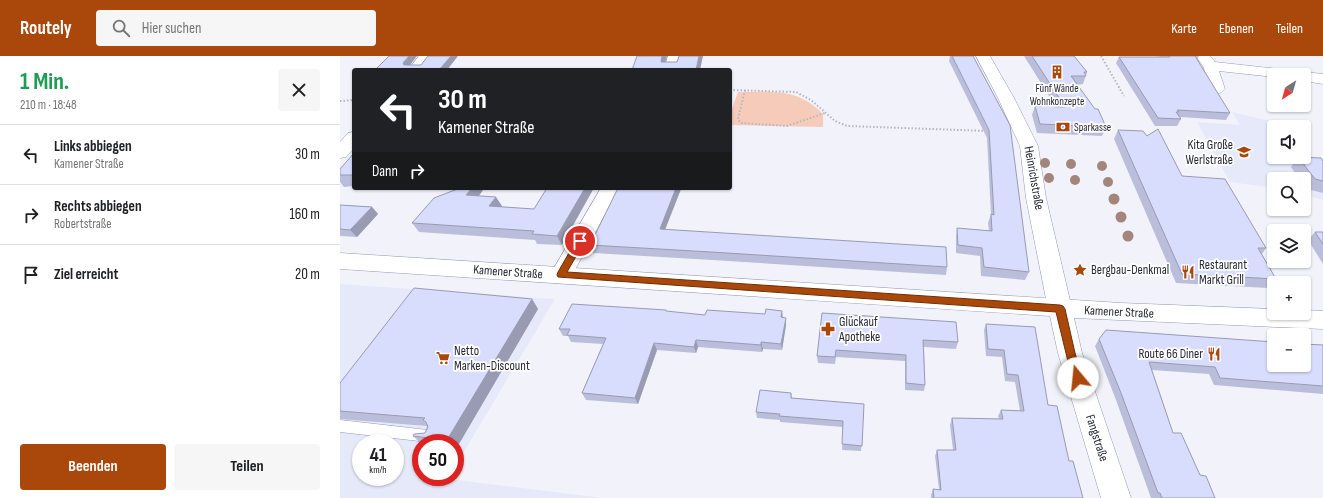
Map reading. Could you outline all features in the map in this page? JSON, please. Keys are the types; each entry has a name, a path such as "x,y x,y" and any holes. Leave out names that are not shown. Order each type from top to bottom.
{"main road":[{"path":"417,68 427,56"},
{"path":"672,68 675,56"},
{"name":"Heinrichstraße","path":"983,56 1024,133 1029,146 1036,198 1060,309"},
{"path":"1217,89 1207,61 1267,70"},
{"path":"1311,77 1323,79"},
{"path":"340,153 352,139"},
{"path":"561,275 609,190"},
{"name":"Kamener Straße","path":"340,261 1060,309 1323,320"},
{"name":"Fangstraße","path":"1060,309 1070,353 1116,498"}],"lane":[{"path":"340,426 412,434"}],"path":[{"path":"1100,56 1124,96"},
{"path":"732,90 796,92 808,98 835,121 847,126 1024,133"},
{"path":"745,90 738,119 741,123 787,126 825,113"},
{"path":"340,100 352,100"}],"shaded area":[{"path":"738,92 784,93 804,99 813,105 823,114 823,127 732,125 732,109"},
{"name":"Kita Große Werlstraße","path":"1232,112 1267,120 1267,164 1311,164 1311,158 1323,161 1323,200 1311,197 1311,172 1267,172 1267,187 1230,182 1197,122 1240,125"},
{"path":"340,284 555,299 464,452 464,434 412,434 412,486 464,486 464,481 603,498 340,498"}],"building":[{"path":"389,56 409,56 403,63 404,65 421,65 428,56 451,56 441,68 377,68"},
{"path":"637,56 662,56 661,62 677,62 679,56 699,56 696,68 633,68"},
{"path":"952,56 973,56 1010,125 1029,272 984,267 982,248 958,245 957,228 992,231 991,214 994,215 989,130"},
{"path":"1032,56 1074,56 1087,72 1084,72 1086,76 1071,76 1095,109 1098,109 1106,127 1040,124 1035,106 1065,107"},
{"path":"1169,56 1195,56 1230,113 1177,110 1179,112 1176,112 1181,119 1158,118 1119,57 1170,57"},
{"path":"1158,129 1182,176 1225,179 1266,248 1258,248 1267,264 1267,268 1270,268 1274,276 1267,276 1267,279 1182,274 1118,130 1143,131 1147,136"},
{"path":"352,155 352,175 340,175 340,169"},
{"path":"1311,158 1321,158 1323,161 1323,181 1315,179 1303,164 1311,164"},
{"path":"455,190 470,190 466,195 496,197 489,206 534,209 546,190 584,190 557,236 532,234 534,231 412,223 434,198"},
{"path":"617,190 675,190 660,229 946,247 947,267 711,252 590,245"},
{"path":"340,205 372,207 350,230 340,229"},
{"path":"1315,232 1323,232 1323,244"},
{"name":"Netto Marken-Discount","path":"414,288 532,299 451,434 414,434 425,433 428,427 426,422 423,420 425,418 340,411 340,383"},
{"path":"572,304 666,310 705,315 707,310 765,314 766,309 782,311 781,317 786,318 781,344 761,342 761,345 696,340 694,347 654,343 635,398 582,393 606,338 567,335 570,329 559,329"},
{"path":"822,313 956,322 958,342 923,340 925,385 906,383 906,355 836,350 835,357 817,356"},
{"path":"986,324 1035,327 1048,405 1057,406 1069,461 1073,461 1083,498 934,498 933,489 941,490 937,450 956,450 952,418 1003,419 1001,410 1024,411 1018,375 1007,374 1004,350 988,349"},
{"path":"1106,330 1267,342 1267,372 1311,372 1311,344 1323,345 1323,386 1220,378 1215,367 1149,362 1173,433 1181,433 1200,475 1206,476 1215,498 1162,498 1160,493 1158,493 1121,393 1099,339"},
{"path":"760,390 791,393 791,398 864,404 862,446 842,444 843,421 779,416 780,414 756,412"}],"place":[{"name":"Fünf Wände Wohnkonzepte","path":"1057,72"},
{"name":"Sparkasse","path":"1063,127"},
{"name":"Kita Große Werlstraße","path":"1244,152"},
{"name":"Bergbau-Denkmal","path":"1080,270"},
{"name":"Restaurant Markt Grill","path":"1188,272"},
{"name":"Glückauf Apotheke","path":"828,329"},
{"name":"Route 66 Diner","path":"1214,354"},
{"name":"Netto Marken-Discount","path":"443,358"}],"route":[{"path":"580,241 561,275 1060,309 1070,353 1078,378"}]}
